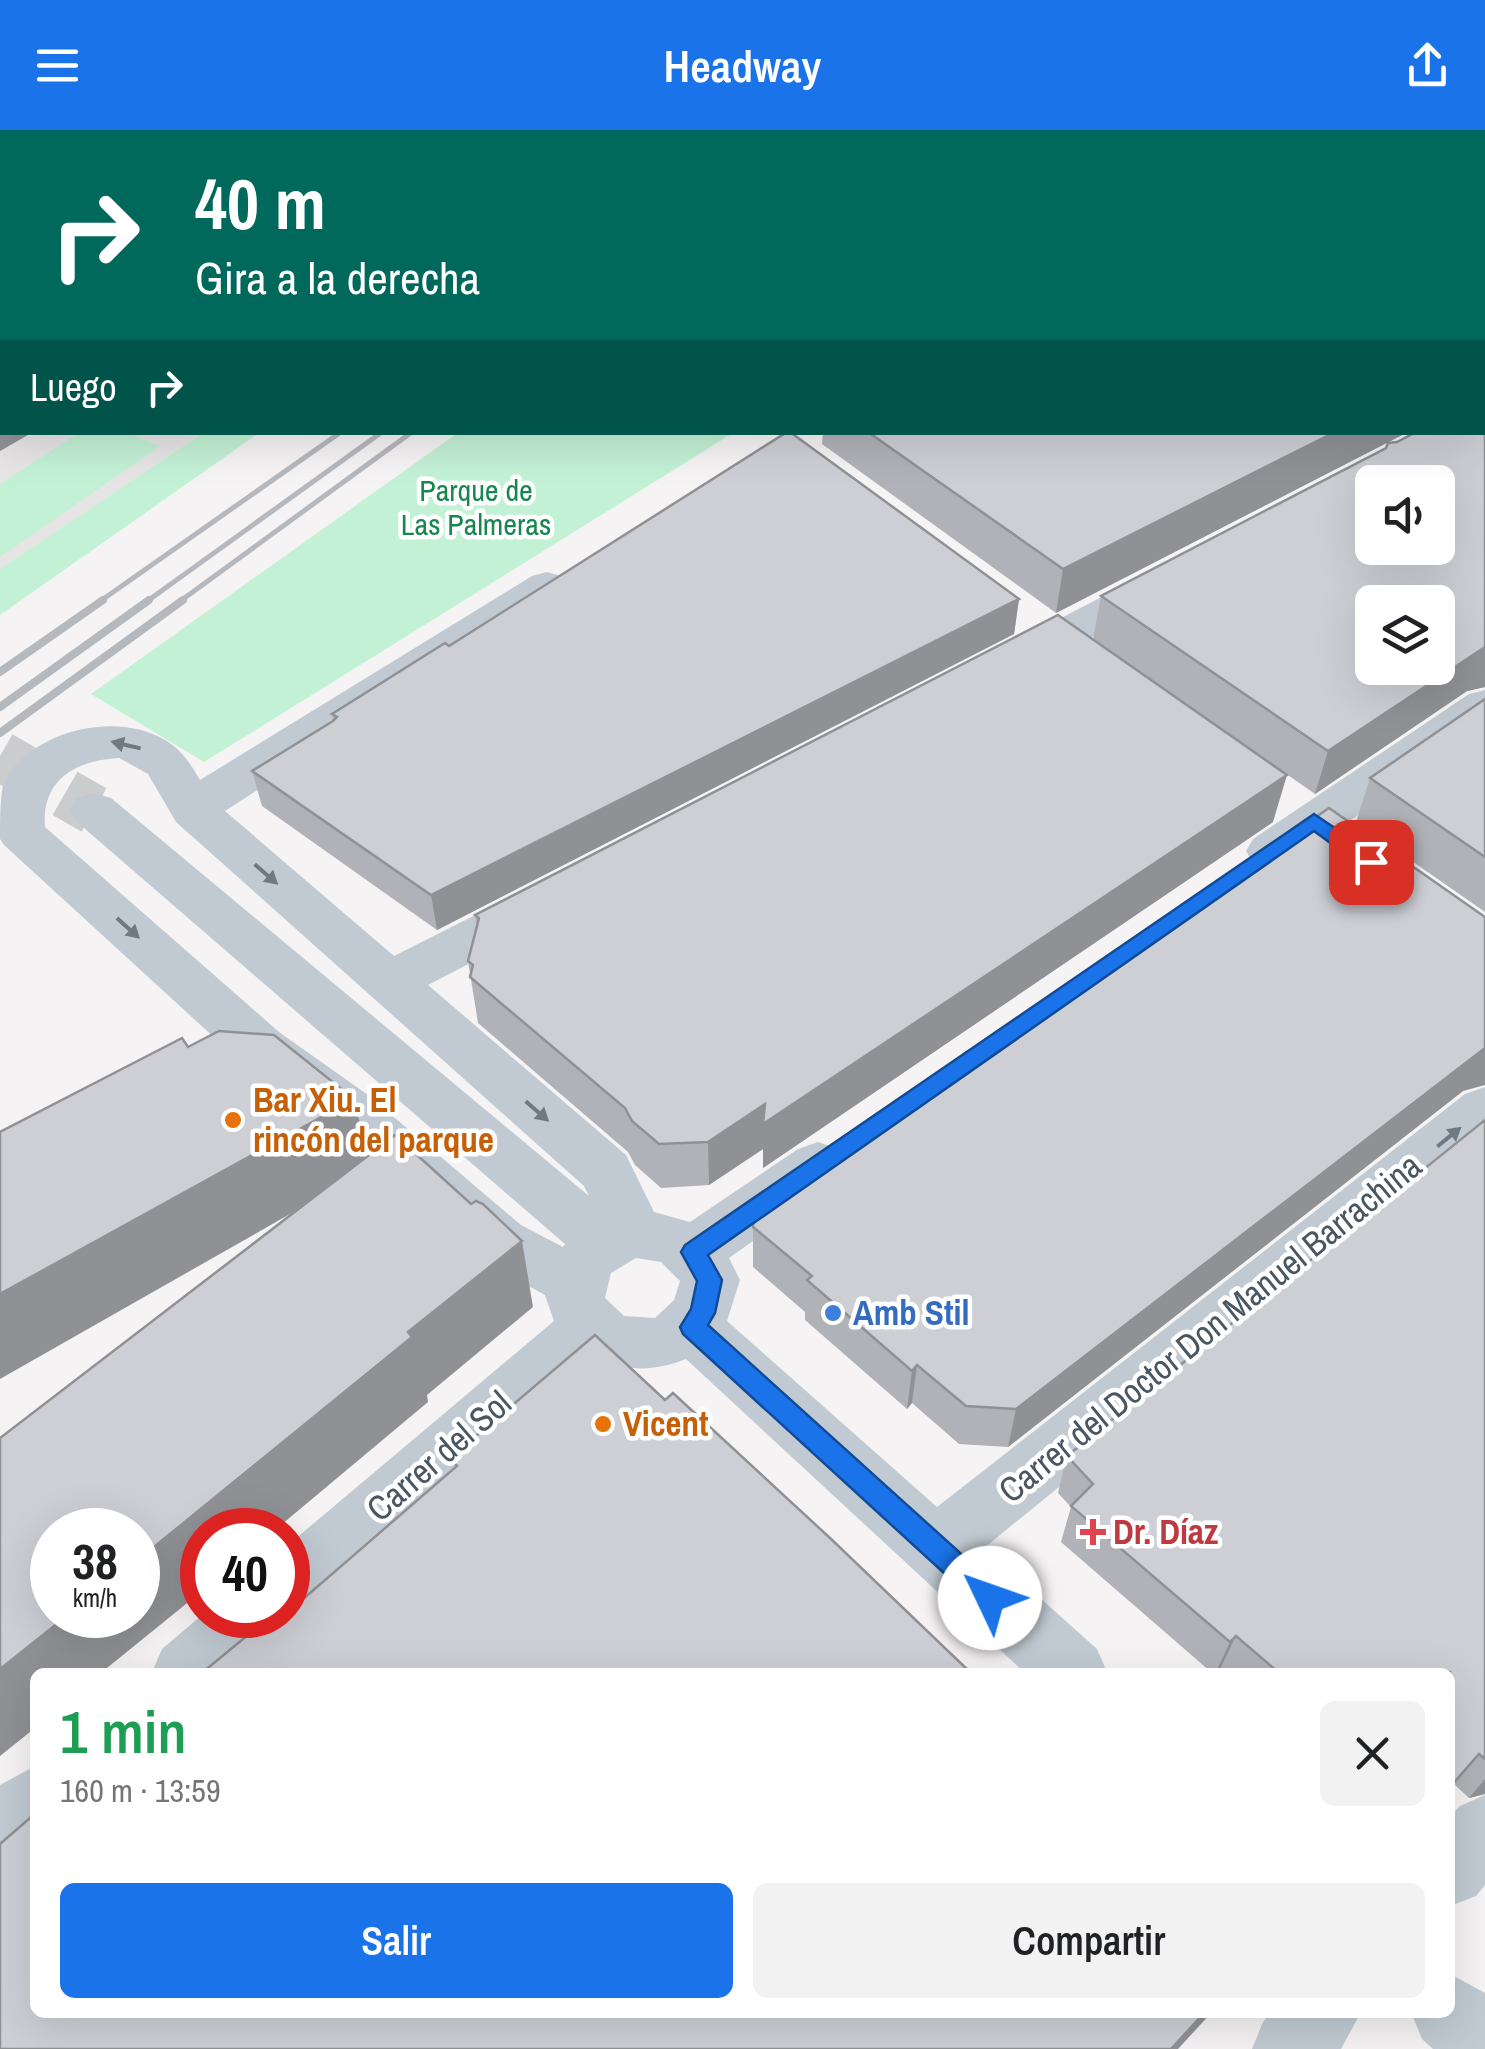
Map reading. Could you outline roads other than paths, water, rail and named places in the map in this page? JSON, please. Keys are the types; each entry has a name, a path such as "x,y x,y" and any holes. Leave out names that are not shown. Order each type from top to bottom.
{"street":[{"path":"193,810 224,786 579,565"},
{"path":"968,684 1192,567"},
{"path":"1232,878 1485,705"},
{"path":"193,810 165,764 137,746 109,742 70,744 43,755 14,783 7,801 10,818 22,833 260,1047 348,1110 500,1242 602,1272 676,1240 693,1252 710,1280 703,1313 692,1327 674,1339 652,1346 630,1346 602,1272 606,1171 193,810"},
{"path":"94,810 602,1272"},
{"path":"390,982 582,883"},
{"path":"208,1074 260,1047"},
{"name":"Carrer del Doctor Don Manuel Barrachina","path":"936,1548 1485,1108"},
{"path":"693,1252 858,1138"},
{"name":"Carrer del Sol","path":"310,1564 602,1272"},
{"path":"692,1327 1069,1668"},
{"path":"191,1668 226,1638"},
{"path":"0,1832 30,1806"},
{"path":"1455,1864 1485,1831"},
{"path":"1455,2017 1485,2045"},
{"path":"1290,2049 1318,2018"}],"tunnel":[{"path":"0,756 94,810"}],"railway":[{"path":"99,602 337,435"},
{"path":"146,602 378,435"},
{"path":"179,602 408,435"},
{"path":"0,672 103,600"},
{"path":"0,707 149,600"},
{"path":"0,733 183,600"}],"place":[{"name":"Bar Xiu. El rincón del parque","path":"233,1120"},
{"name":"Amb Stil","path":"833,1313"},
{"name":"Vicent","path":"603,1424"},
{"name":"Dr. Díaz","path":"1093,1532"}],"park label":[{"name":"Parque de Las Palmeras","path":"476,508"}]}
